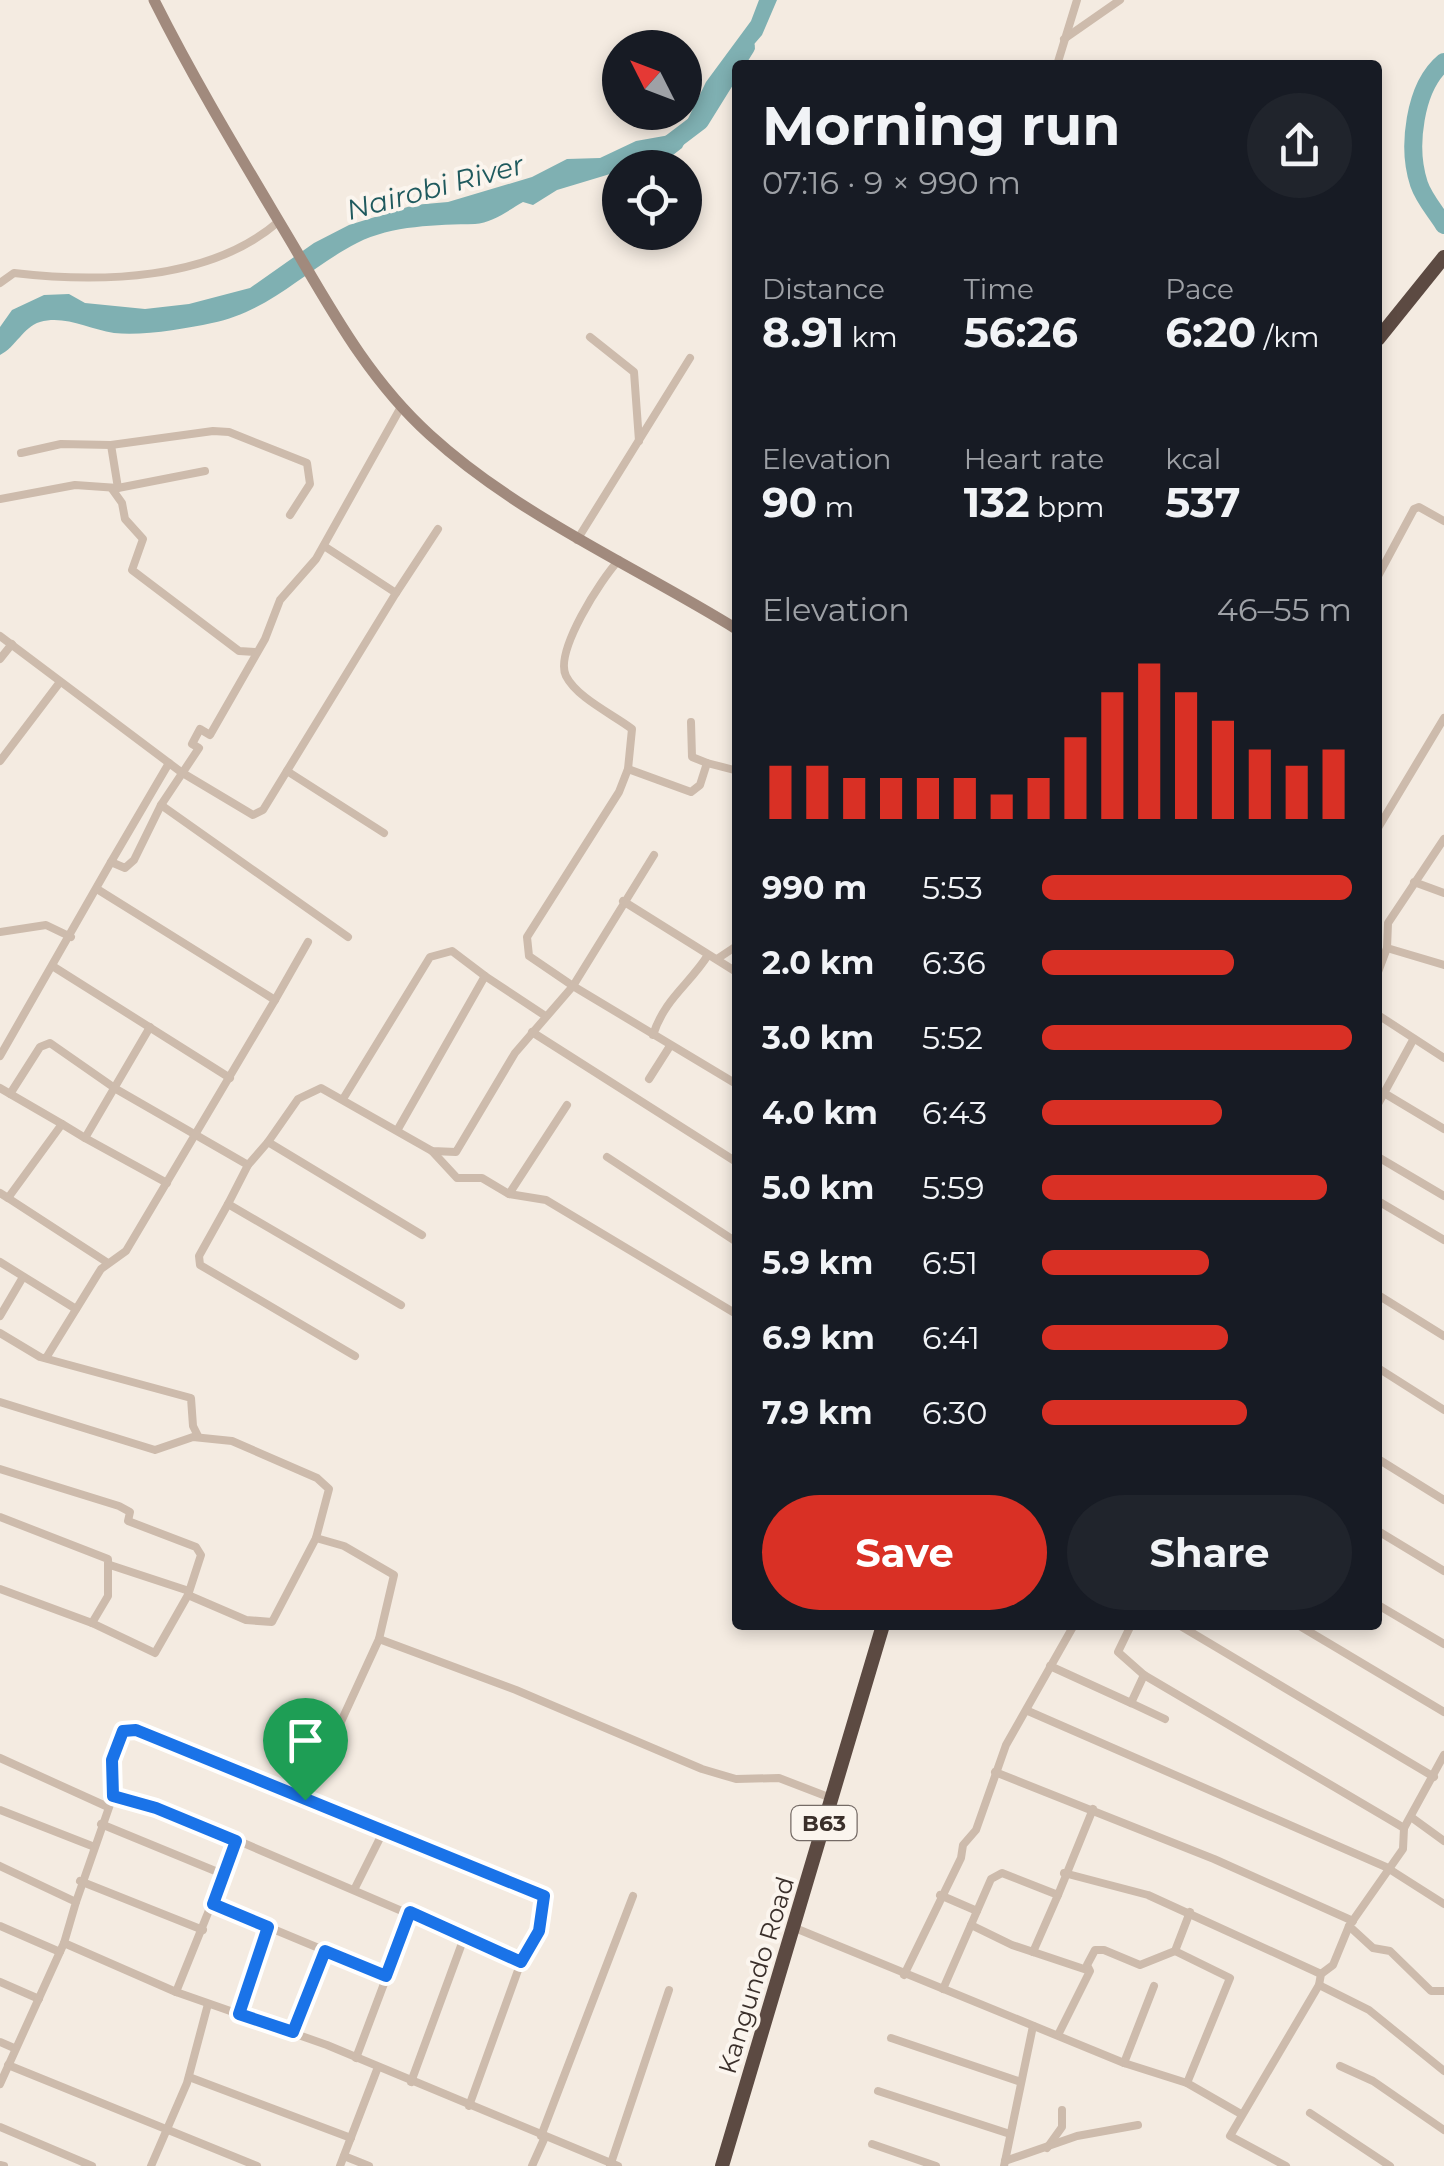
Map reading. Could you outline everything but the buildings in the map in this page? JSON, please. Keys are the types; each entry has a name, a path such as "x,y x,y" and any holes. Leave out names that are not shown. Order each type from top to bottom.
{"highway":[{"path":"1382,334 1444,257"},
{"name":"Kangundo Road","path":"722,2166 881,1630"}],"main road":[{"path":"154,0 278,222 369,370 401,407 458,456 577,540 732,626"}],"street":[{"path":"1059,60 1077,0"},
{"path":"1064,39 1120,0"},
{"path":"0,282 14,273 72,280 186,267 236,250 278,222"},
{"path":"590,336 634,372 639,446"},
{"path":"577,540 639,446 690,358"},
{"path":"111,862 125,868 134,860 161,806 199,748 192,744 200,729 210,736 280,600 324,546 401,407"},
{"path":"21,453 61,444 111,445 229,432 293,456 312,470 310,484 290,515"},
{"path":"111,445 115,488 124,519 143,539 132,570 239,651 255,652"},
{"path":"0,499 75,485 115,488 205,471"},
{"path":"1382,569 1414,509 1419,507 1444,521"},
{"path":"0,636 181,772 253,815 263,810 438,529"},
{"path":"324,546 396,593"},
{"path":"619,560 590,601 563,661 568,681 632,729 628,769 619,792 524,943 529,956 573,986 732,1082"},
{"path":"0,659 12,644"},
{"path":"0,762 60,682"},
{"path":"1382,821 1444,718"},
{"path":"691,722 692,757 732,770"},
{"path":"0,1056 170,763"},
{"path":"628,769 692,792 700,785 707,764"},
{"path":"287,771 384,833"},
{"path":"161,806 348,937"},
{"path":"1382,961 1388,923 1444,840"},
{"path":"432,1151 456,1152 463,1146 515,1053 573,986 654,855"},
{"path":"1414,882 1444,893"},
{"path":"97,889 274,1000"},
{"path":"623,901 732,969"},
{"path":"0,932 46,925 70,937"},
{"path":"46,1358 108,1264 126,1251 308,942"},
{"path":"653,1035 659,1016 682,981 694,976 712,957 732,948"},
{"path":"1387,948 1444,965"},
{"path":"343,1099 430,957 452,951 544,1015"},
{"path":"54,967 230,1078"},
{"path":"398,1129 484,976"},
{"path":"1382,1017 1444,1058"},
{"path":"86,1138 150,1028"},
{"path":"532,1032 732,1159"},
{"path":"1382,1097 1414,1040"},
{"path":"10,1094 40,1047 50,1044 116,1089 248,1166"},
{"path":"650,1080 670,1046"},
{"path":"0,1088 167,1183"},
{"path":"355,1356 200,1265 200,1256 248,1166 306,1092 321,1088 432,1151 457,1178 482,1178 509,1194 546,1200 732,1310"},
{"path":"1384,1094 1444,1129"},
{"path":"509,1194 567,1105"},
{"path":"62,1124 4,1195 108,1264"},
{"path":"268,1142 422,1235"},
{"path":"607,1157 732,1239"},
{"path":"1382,1158 1444,1196"},
{"path":"1382,1203 1444,1240"},
{"path":"228,1204 401,1305"},
{"path":"0,1262 76,1308"},
{"path":"0,1316 23,1277"},
{"path":"1382,1297 1444,1336"},
{"path":"0,1334 46,1358 191,1398 198,1436"},
{"path":"1382,1371 1444,1410"},
{"path":"0,1402 156,1450 198,1436 232,1441 324,1482 328,1497 316,1538 272,1622 246,1620 188,1593 110,1565 104,1556 0,1518"},
{"path":"1382,1461 1444,1500"},
{"path":"0,1468 119,1506 130,1512 128,1521 196,1547 200,1555 188,1593 157,1653 92,1623 0,1589"},
{"path":"1382,1532 1444,1571"},
{"path":"305,1800 379,1639 394,1575 344,1546 316,1538"},
{"path":"92,1623 108,1596 110,1565"},
{"path":"1382,1607 1444,1644"},
{"path":"904,1975 961,1858 963,1845 976,1830 995,1772 1071,1630"},
{"path":"1129,1630 1118,1652 1144,1675 1404,1828"},
{"path":"1188,1630 1434,1776"},
{"path":"1306,1630 1444,1712"},
{"path":"379,1639 516,1690 702,1769 736,1779 779,1778 831,1798"},
{"path":"1050,1666 1165,1719"},
{"path":"1131,1703 1144,1675"},
{"path":"1028,1711 1386,1867 1444,1904"},
{"path":"0,2084 62,1948 80,1881 113,1796 114,1746 123,1731 130,1729 544,1896 539,1931 521,1962 470,2106"},
{"path":"0,1758 108,1807"},
{"path":"1286,2166 1230,2139 1320,1980 1333,1965 1351,1923 1402,1849 1404,1828 1442,1761"},
{"path":"995,1772 1093,1809 1351,1923 1374,1948 1390,1950 1431,1991 1444,1991"},
{"path":"113,1796 156,1808 354,1888 521,1962"},
{"path":"1033,1952 1093,1809"},
{"path":"0,1810 92,1846"},
{"path":"1411,1818 1444,1841"},
{"path":"101,1824 225,1875"},
{"path":"354,1888 383,1832"},
{"path":"176,1992 236,1841"},
{"path":"0,1866 76,1902"},
{"path":"943,1989 997,1872 1058,1895"},
{"path":"1064,1872 1148,1895 1190,1912 1320,1980 1369,2010 1444,2071"},
{"path":"80,1881 203,1930"},
{"path":"940,1895 977,1911"},
{"path":"532,2166 633,1896"},
{"path":"213,1904 386,1976"},
{"path":"356,2058 410,1912"},
{"path":"1090,1971 1087,1965 1099,1949 1140,1965 1175,1951 1190,1912"},
{"path":"971,1924 1033,1952 1090,1971"},
{"path":"0,1926 293,2032 613,2165 669,1990"},
{"path":"239,2014 268,1927"},
{"path":"795,1928 1124,2063 1187,2084 1242,2114"},
{"path":"411,2082 465,1936"},
{"path":"293,2032 325,1951"},
{"path":"1175,1951 1230,1978 1187,2084"},
{"path":"1058,2036 1090,1971"},
{"path":"0,1982 39,1999"},
{"path":"1124,2063 1154,1986"},
{"path":"151,2166 189,2077 208,2004"},
{"path":"1004,2164 1033,2026"},
{"path":"892,2038 1020,2082"},
{"path":"0,2042 14,2048"},
{"path":"8,2065 256,2166"},
{"path":"1340,2066 1373,2081 1444,2130"},
{"path":"340,2166 378,2067"},
{"path":"189,2077 352,2138"},
{"path":"878,2090 1010,2134"},
{"path":"1047,2148 1062,2127 1062,2110"},
{"path":"1310,2113 1390,2166"},
{"path":"1004,2164 1077,2136 1138,2125"},
{"path":"0,2127 92,2166"},
{"path":"872,2144 936,2166"},
{"path":"344,2156 369,2166"}],"water":[{"path":"759,0 777,0 762,35 740,60 732,60 732,70 702,108 706,82 751,21"},
{"path":"691,130 679,150 617,150 636,141"},
{"path":"600,158 602,176 557,190 533,205 523,202 481,223 415,227 357,243 270,299 233,317 189,328 138,334 49,320 29,328 0,355 0,327 12,310 44,295 69,294 85,303 145,309 189,304 250,288 314,243 349,225 532,177 567,159"}],"waterway":[{"name":"Nairobi River","path":"738,60 746,47"},
{"path":"1444,62 1426,87 1414,136 1415,169 1421,190 1444,225"},
{"name":"Nairobi River","path":"671,143 700,121 732,70"}],"route":[{"path":"136,1730 305,1800 544,1896 539,1931 521,1962 410,1912 386,1976 325,1951 293,2032 239,2014 268,1927 213,1904 236,1841 156,1808 113,1796 114,1746 123,1731 136,1730"}]}
